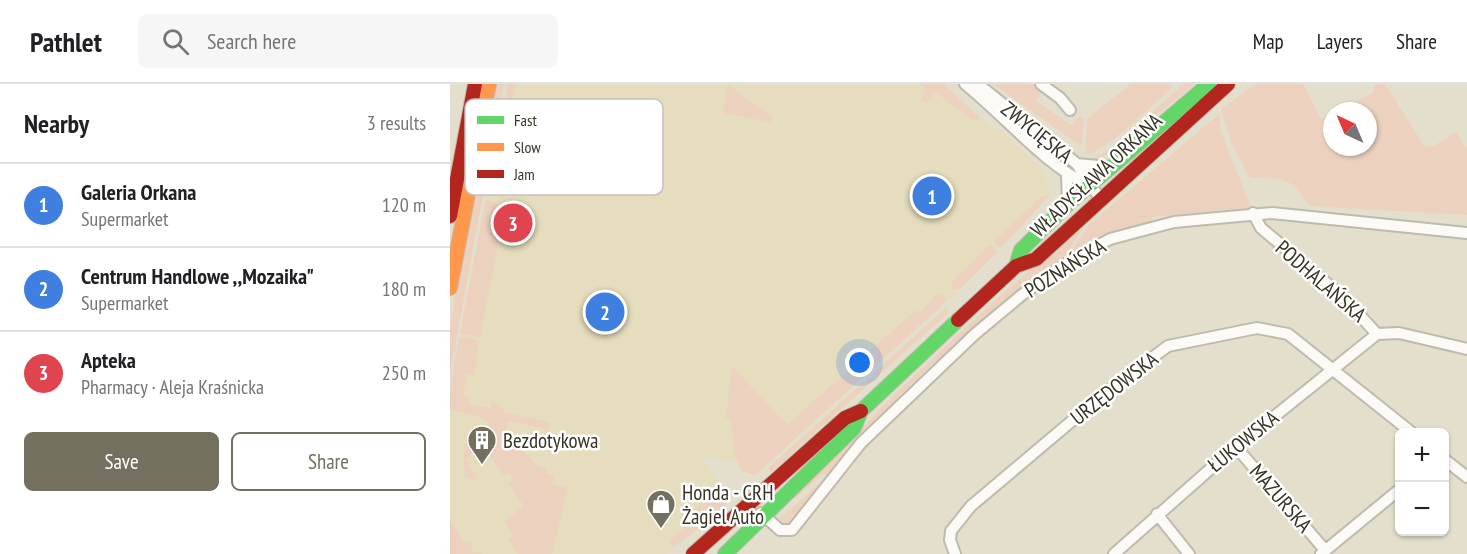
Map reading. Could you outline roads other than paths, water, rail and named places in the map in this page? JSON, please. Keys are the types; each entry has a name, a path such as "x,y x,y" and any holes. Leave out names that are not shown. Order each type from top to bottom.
{"street":[{"path":"472,99 475,84"},
{"path":"486,99 489,84"},
{"name":"ZWYCIĘSKA","path":"965,84 997,109 1066,175 1089,185"},
{"name":"ZWYCIĘSKA","path":"978,84 1077,164 1089,185 1102,199"},
{"name":"ZWYCIĘSKA","path":"1041,84 1060,98 1070,110"},
{"name":"WŁADYSŁAWA ORKANA","path":"1016,266 1021,250 1068,204 1209,84"},
{"name":"WŁADYSŁAWA ORKANA","path":"693,554 752,504 844,418 861,411 1016,266 1036,259 1228,84"},
{"path":"450,216 465,137"},
{"path":"1077,164 1109,167"},
{"name":"ZWYCIĘSKA","path":"1066,175 1068,204"},
{"path":"450,288 468,195"},
{"name":"POZNAŃSKA","path":"764,517 780,530 792,530 852,454 906,398 1003,309 1069,262 1128,233 1174,222 1253,213 1297,215 1467,233"},
{"name":"PODHALAŃSKA","path":"1253,213 1261,228 1342,296 1377,334 1391,332 1467,349"},
{"name":"URZĘDOWSKA","path":"955,554 950,540 951,531 971,506 1114,386 1168,346 1257,328 1273,329 1288,334 1406,428"},
{"name":"ŁUKOWSKA","path":"1114,554 1236,447 1377,334"},
{"name":"WŁADYSŁAWA ORKANA","path":"725,554 854,428 861,411"},
{"name":"MAZURSKA","path":"1236,447 1323,552"},
{"path":"1449,463 1467,477"},
{"path":"1323,552 1395,493"},
{"path":"752,504 764,517"},
{"path":"1157,514 1189,554"}],"place":[{"name":"Galeria Orkana","path":"932,196"},
{"name":"Apteka","path":"513,223"},
{"name":"Centrum Handlowe ,,Mozaika\"","path":"605,312"},
{"name":"Bezdotykowa","path":"482,466"},
{"name":"Honda - CRH Żagiel Auto","path":"661,530"}]}
